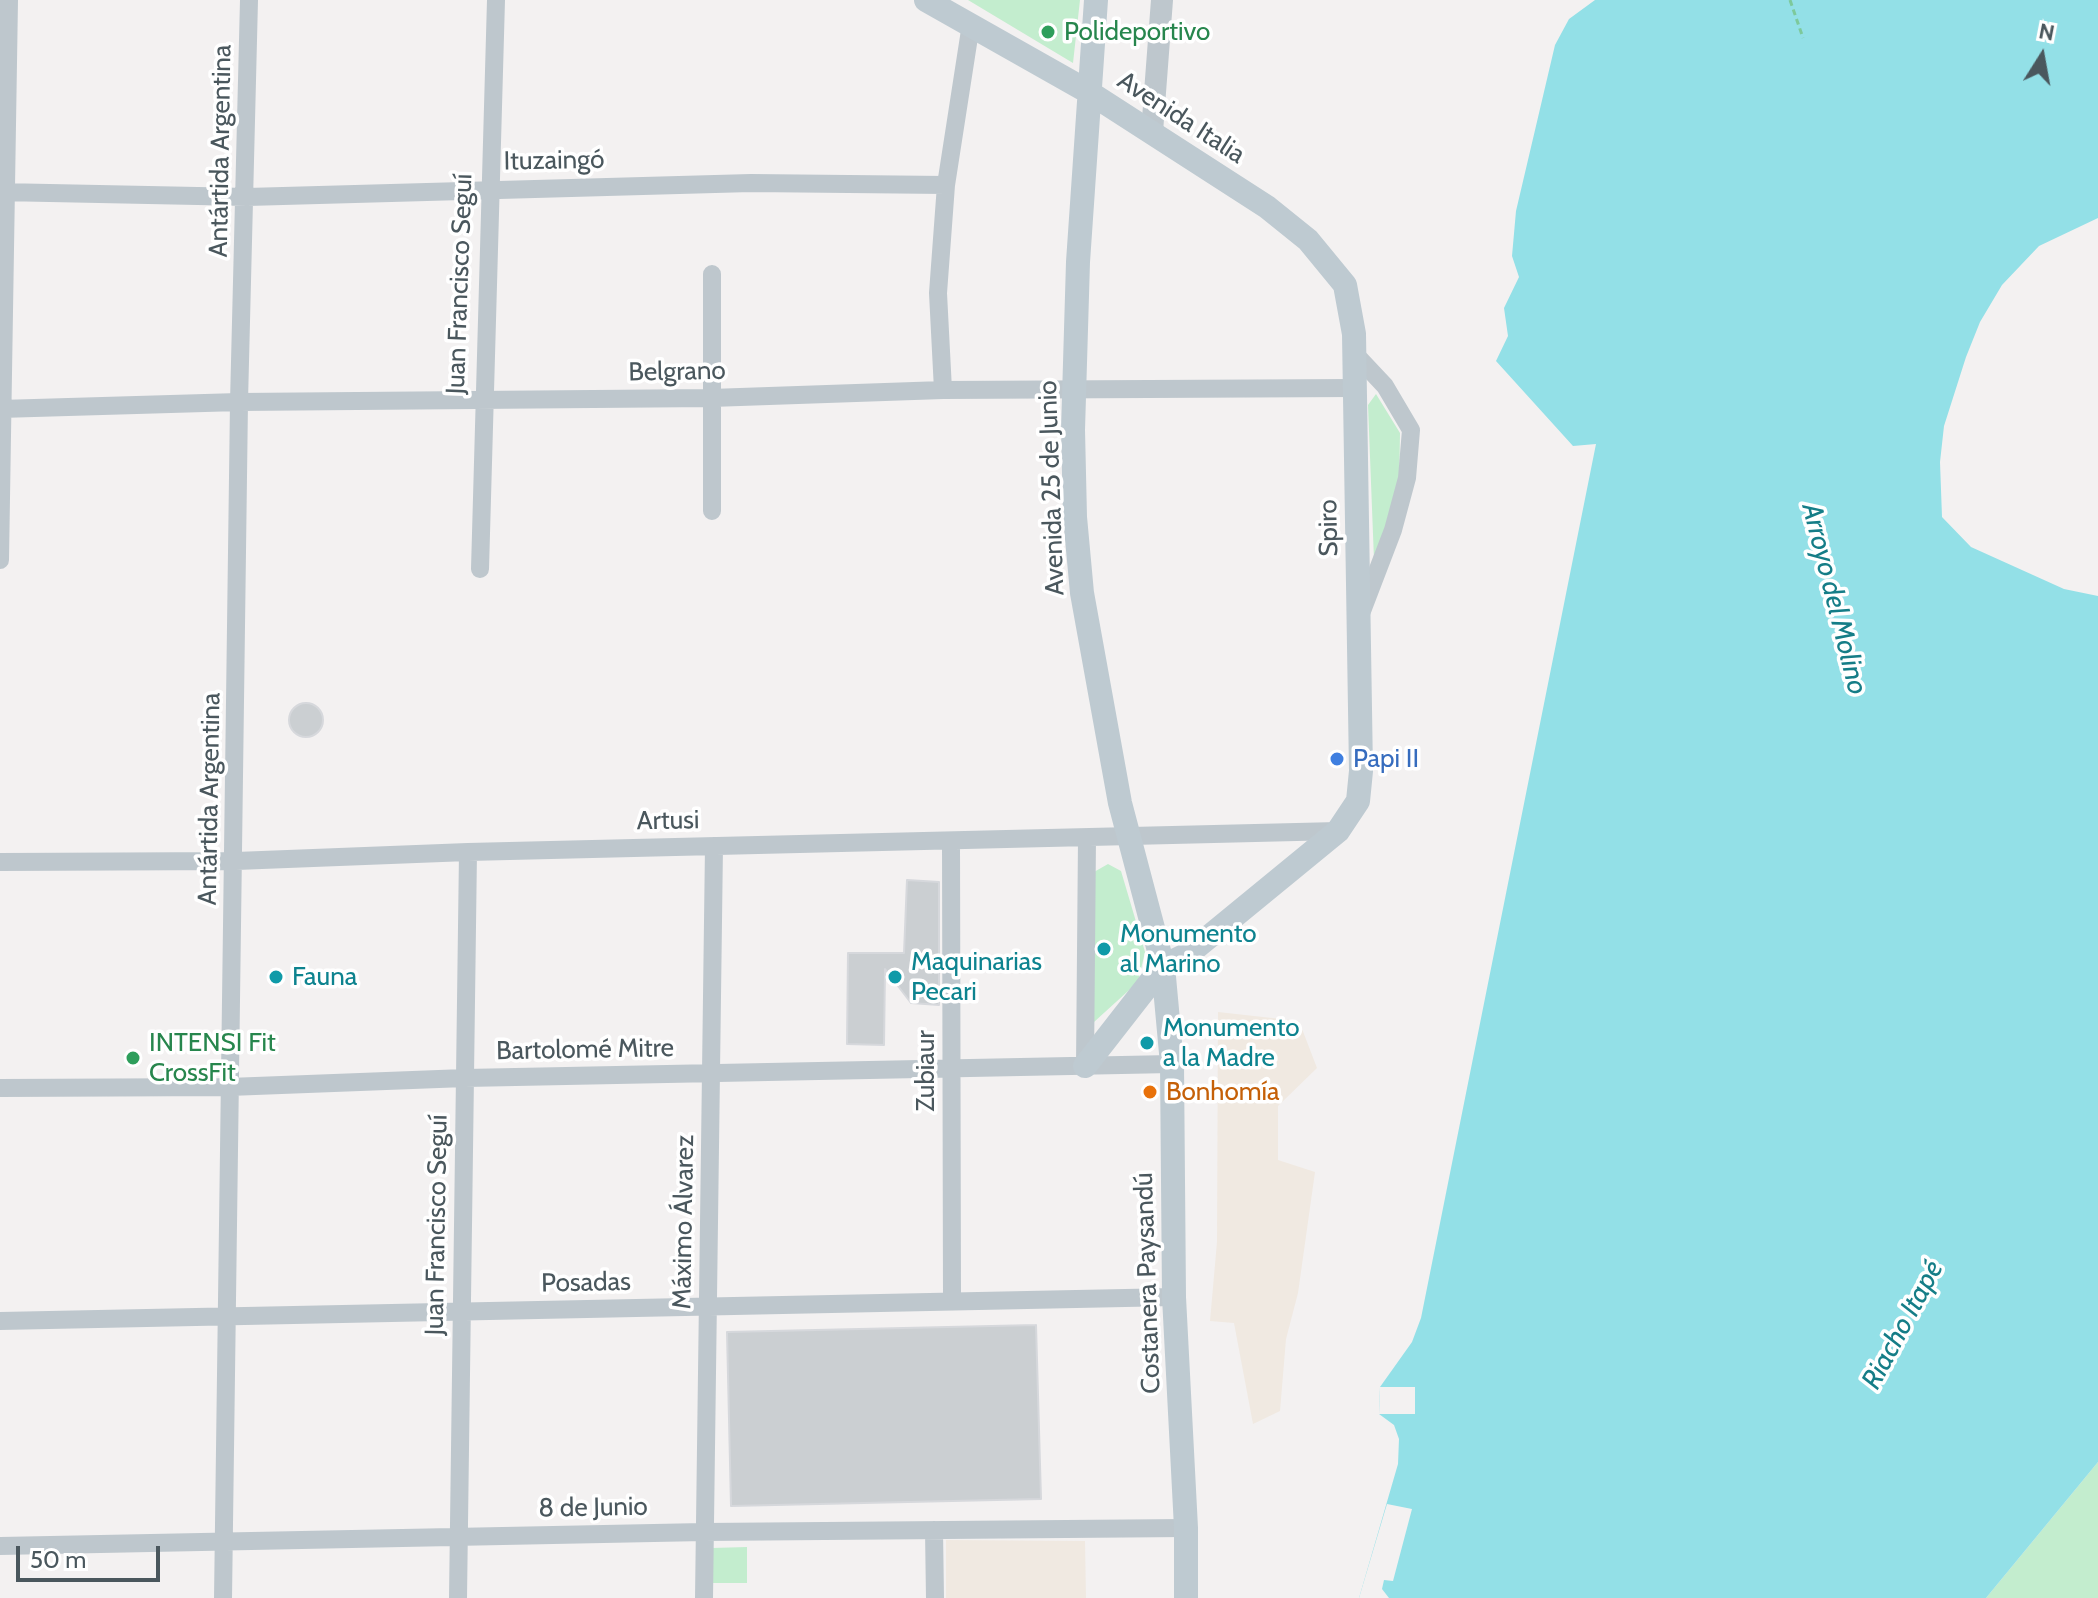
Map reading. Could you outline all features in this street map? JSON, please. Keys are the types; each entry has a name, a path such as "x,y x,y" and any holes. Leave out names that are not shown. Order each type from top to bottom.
{"main road":[{"name":"Avenida Italia","path":"926,0 1087,91 1267,207 1308,240 1345,285"},
{"name":"Avenida 25 de Junio","path":"1096,0 1087,91 1074,390 1075,503 1082,593 1127,837 1163,966"},
{"name":"Spiro","path":"1338,831 1358,801 1361,771 1354,353 1345,285"},
{"path":"1085,1066 1163,966 1188,954 1338,831"},
{"name":"Costanera Paysandú","path":"1163,966 1172,1064 1174,1297 1186,1528 1186,1598"}],"street":[{"path":"0,560 3,192 9,0"},
{"name":"Antártida Argentina","path":"223,1598 229,1087 236,861 239,402 247,197 249,0"},
{"name":"Juan Francisco Seguí","path":"480,569 482,400 496,0"},
{"path":"1152,132 1162,0"},
{"path":"943,390 938,293 946,185 971,24"},
{"name":"Ituzaingó","path":"3,192 247,197 751,183 946,185"},
{"path":"712,274 712,511"},
{"path":"1354,353 1385,386 1411,430 1407,478 1393,530 1359,620"},
{"name":"Belgrano","path":"1,409 239,402 711,398 943,390 1355,388"},
{"name":"Artusi","path":"0,862 236,861 468,852 1338,831"},
{"path":"1085,1066 1087,838"},
{"name":"Zubiaur","path":"951,841 952,1301"},
{"name":"Máximo Álvarez","path":"704,1598 714,846"},
{"name":"Juan Francisco Seguí","path":"458,1598 468,852"},
{"name":"Bartolomé Mitre","path":"0,1088 229,1087 465,1078 1172,1064"},
{"name":"Posadas","path":"0,1321 1174,1297"},
{"name":"8 de Junio","path":"0,1546 704,1532 1186,1528"},
{"path":"934,1530 935,1598"}],"path":[{"path":"1790,0 1803,38"}],"green space":[{"name":"Polideportivo","path":"968,0 1080,0 1073,63"},
{"path":"1376,394 1400,433 1399,491 1374,560 1368,405"},
{"path":"1108,864 1121,871 1145,952 1138,982 1094,1022 1094,872"},
{"path":"2098,1462 2098,1598 1986,1598"},
{"path":"747,1547 747,1583 713,1583 712,1548"}],"sand":[{"path":"1218,1012 1299,1021 1317,1068 1278,1106 1278,1160 1315,1172 1298,1293 1286,1339 1280,1411 1253,1424 1234,1323 1210,1321 1217,1242"},
{"path":"946,1540 1085,1541 1086,1598 946,1598"}],"water":[{"path":"1595,0 2098,0 2098,218 2039,246 2002,285 1980,322 1966,357 1944,426 1940,462 1942,517 1971,547 2064,589 2098,596 2098,1462 1986,1598 1359,1598 1398,1464 1399,1439 1394,1425 1379,1414 1380,1387 1412,1342 1421,1318 1596,444 1573,446 1496,361 1508,336 1504,308 1519,277 1512,256 1516,211 1555,45 1569,19"}],"pier":[{"path":"1380,1387 1415,1387 1415,1414 1379,1414"},
{"path":"1387,1504 1412,1509 1393,1581 1384,1580 1382,1589 1389,1598 1359,1598"}],"building":[{"path":"306,703 318,708 323,720 318,732 306,737 294,732 289,720 294,708"},
{"name":"Maquinarias Pecari","path":"907,880 939,882 939,1005 911,1003 885,969 884,1045 847,1044 848,953 904,953"},
{"path":"1036,1325 1041,1499 731,1506 727,1332"}],"place":[{"name":"Polideportivo","path":"1048,32"},
{"name":"Papi II","path":"1337,759"},
{"name":"Monumento al Marino","path":"1104,949"},
{"name":"Fauna","path":"276,977"},
{"name":"Maquinarias Pecari","path":"895,977"},
{"name":"Monumento a la Madre","path":"1147,1043"},
{"name":"INTENSI Fit CrossFit","path":"133,1058"},
{"name":"Bonhomía","path":"1150,1092"}],"water label":[{"name":"Arroyo del Molino","path":"1834,599"},
{"name":"Riacho Itapé","path":"1903,1325"}]}
